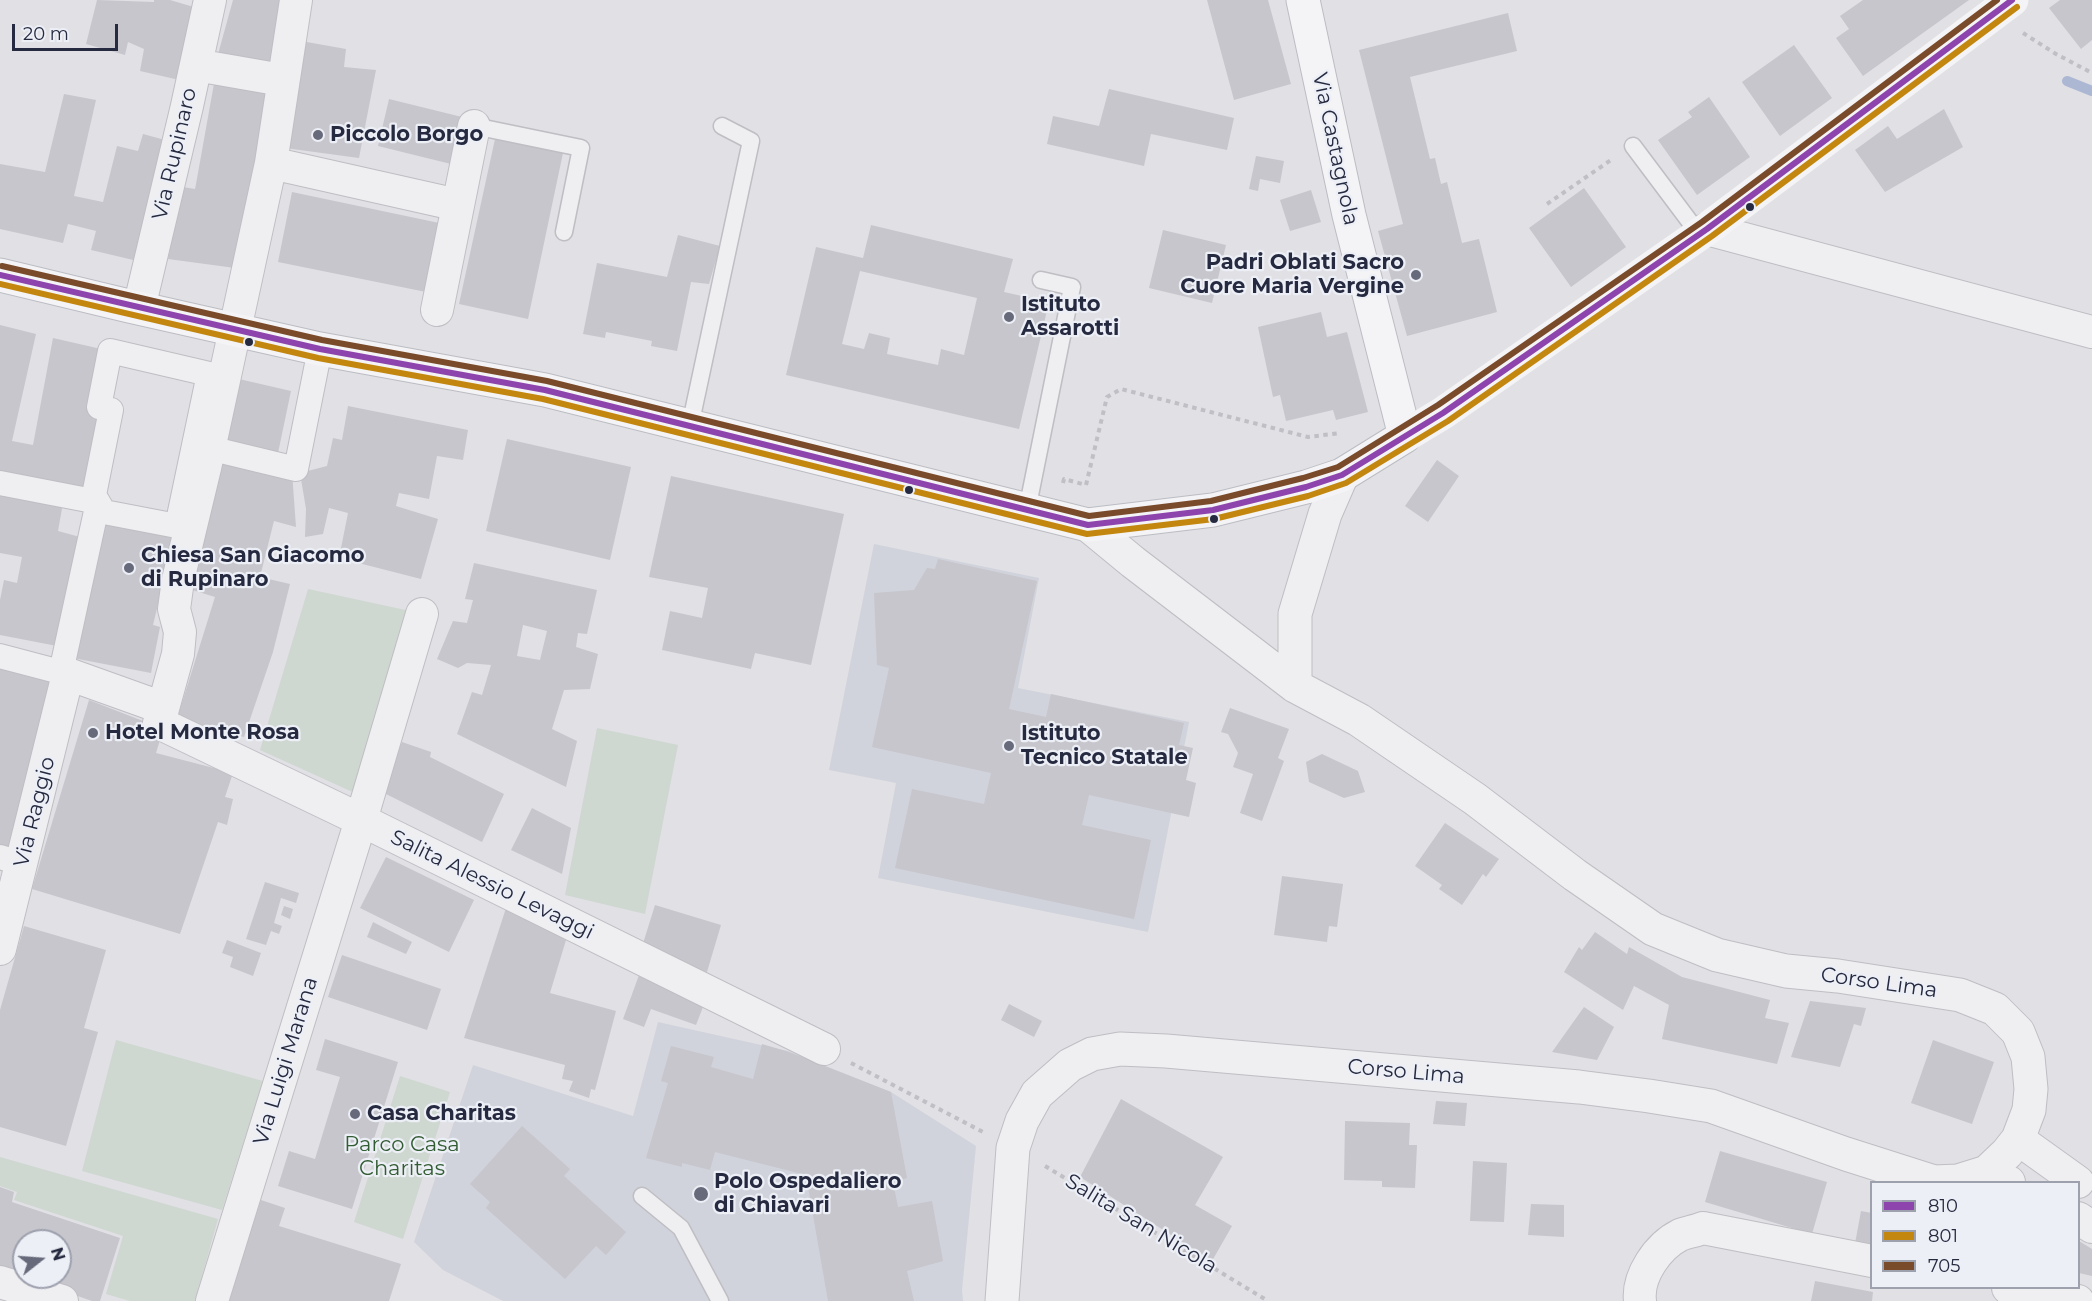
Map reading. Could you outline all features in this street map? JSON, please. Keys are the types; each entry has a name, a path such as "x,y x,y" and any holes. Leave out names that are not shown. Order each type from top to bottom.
{"main road":[{"name":"Via Castagnola","path":"1303,0 1349,215 1405,436"},
{"path":"0,275 320,349 545,390 1088,525 1213,510 1306,487 1342,475 1443,412 1703,231 2002,7"}],"street":[{"name":"Via Rupinaro","path":"139,308 210,0"},
{"path":"161,715 178,654 180,632 174,609 178,580 271,163 296,0"},
{"path":"196,65 282,80"},
{"path":"437,310 474,126"},
{"path":"271,163 458,205"},
{"path":"1703,231 2092,332"},
{"path":"209,448 296,469 320,349"},
{"path":"0,483 98,502 104,512 177,526 209,374 110,351 99,407 111,410 94,495 98,502 64,673 0,656"},
{"path":"1295,686 1295,614 1325,514 1342,475"},
{"name":"Corso Lima","path":"1088,525 1132,562 1295,686 1368,726 1475,800 1575,875 1653,929 1717,955 1786,971 1838,976 1960,995 1995,1009 2018,1032 2028,1057 2031,1089 2029,1110 2018,1139 2007,1153 1998,1177 1958,1181"},
{"name":"Via Luigi Marana","path":"212,1301 361,820 422,614"},
{"name":"Salita Alessio Levaggi","path":"64,673 161,715 361,820 824,1049"},
{"name":"Via Raggio","path":"0,949 11,861 64,673"},
{"name":"Corso Lima","path":"1002,1301 1013,1148 1022,1121 1037,1094 1070,1065 1092,1054 1120,1049 1444,1075 1649,1096 1711,1106 1846,1154 1931,1181"},
{"path":"2018,1139 2075,1181"},
{"path":"1640,1301 1639,1296 1646,1272 1659,1251 1679,1236 1703,1228 1870,1261"},
{"path":"0,1282 62,1301"},
{"path":"2018,1289 2078,1301"}],"lane":[{"path":"474,126 581,148 564,232"},
{"path":"690,426 751,141 722,126"},
{"path":"1633,146 1703,231"},
{"path":"1041,280 1072,287 1041,514"},
{"path":"642,1196 681,1228 720,1301"}],"path":[{"path":"2002,7 2056,54 2092,72"},
{"path":"1547,204 1633,146"},
{"path":"1041,514 1064,479 1086,485 1107,397 1121,389 1308,436 1347,432"},
{"name":"Salita San Nicola","path":"824,1049 1066,1177 1268,1301"}],"shaded area":[{"name":"Istituto Tecnico Statale","path":"874,544 1039,578 1018,688 1189,722 1148,932 878,878 896,783 829,770"},
{"name":"Polo Ospedaliero di Chiavari","path":"658,1022 788,1051 891,1092 976,1146 962,1290 963,1301 503,1301 443,1270 414,1242 473,1065 633,1116"}],"green space":[{"path":"308,589 410,611 357,794 260,750"},
{"path":"597,728 678,745 645,914 565,895"},
{"path":"116,1040 263,1081 222,1210 82,1171"},
{"name":"Parco Casa Charitas","path":"400,1076 450,1092 403,1239 354,1222"},
{"path":"0,1157 218,1219 195,1301 130,1301 106,1294 123,1236 14,1200 17,1192 0,1186"}],"building":[{"path":"97,0 154,2 154,0 170,0 204,10 188,82 140,71 144,49 128,42 125,55 86,44"},
{"path":"233,0 281,0 271,74 215,65"},
{"path":"1207,0 1268,0 1291,84 1234,100"},
{"path":"1863,0 1969,0 1863,76 1836,38 1849,29 1840,16"},
{"path":"2060,0 2092,0 2092,40 2081,49 2049,8"},
{"path":"1508,13 1517,51 1410,77 1430,159 1435,158 1441,184 1447,182 1462,243 1479,239 1497,312 1407,336 1378,231 1403,224 1359,50"},
{"path":"301,41 346,49 344,67 376,70 359,158 285,148"},
{"path":"1794,45 1832,98 1780,136 1742,82"},
{"path":"215,78 269,85 235,268 168,259 183,187 195,189"},
{"path":"1109,89 1234,118 1227,150 1151,134 1144,166 1047,144 1053,116 1099,126"},
{"path":"64,94 96,100 74,196 103,202 117,146 138,151 143,134 176,143 146,263 91,250 96,231 68,224 63,243 0,229 0,164 45,172"},
{"path":"1709,97 1750,157 1697,195 1658,140 1692,117 1688,112"},
{"path":"389,99 462,117 451,164 378,146"},
{"path":"1944,109 1963,147 1885,192 1855,150 1888,126 1897,139"},
{"path":"495,139 563,153 528,319 459,304"},
{"path":"1256,156 1284,161 1280,183 1260,179 1258,191 1249,189"},
{"path":"1584,188 1626,247 1571,287 1529,228"},
{"path":"1311,190 1321,222 1290,231 1280,200"},
{"path":"292,192 444,224 431,293 278,262"},
{"name":"Istituto Assarotti","path":"871,225 1013,259 1004,292 1049,302 1019,429 786,375 816,247 863,258","holes":["860,271 977,298 964,355 941,349 938,365 887,354 890,338 869,333 864,349 842,344"]},
{"path":"1163,230 1226,245 1212,303 1149,288"},
{"path":"678,235 720,246 709,284 691,282 677,351 651,346 652,341 606,332 605,338 583,334 597,263 667,277"},
{"path":"1321,312 1327,337 1347,332 1368,412 1336,420 1333,410 1286,421 1280,395 1273,397 1258,327"},
{"path":"0,325 36,334 12,441 33,445 53,338 110,351 94,495 0,475"},
{"path":"239,379 291,391 278,453 226,442"},
{"path":"348,406 468,430 463,460 437,456 429,499 399,493 396,506 438,519 421,579 339,558 348,513 329,508 323,534 305,537 306,509 300,473 327,466 333,438 342,440"},
{"path":"507,439 631,467 610,560 486,531"},
{"path":"223,458 292,472 296,527 274,521 260,577 290,584 273,652 244,737 177,719 215,597 189,589 207,530"},
{"path":"1437,460 1459,476 1428,522 1405,506"},
{"path":"671,476 844,514 811,665 755,653 751,669 662,650 670,611 702,618 708,588 649,577"},
{"path":"0,488 63,503 58,531 80,537 57,646 0,635 0,600 4,580 17,583 22,557 0,553"},
{"name":"Chiesa San Giacomo di Rupinaro","path":"104,512 177,526 153,625 160,627 151,673 73,658"},
{"name":"Istituto Tecnico Statale","path":"938,559 1037,581 1009,709 1046,717 1051,694 1184,723 1179,745 1193,748 1186,780 1196,783 1189,817 1089,795 1082,825 1151,840 1134,919 895,868 912,789 984,804 991,773 872,747 889,668 877,665 874,593 914,590 927,568 935,569"},
{"path":"474,563 597,590 587,634 578,633 576,647 598,654 590,689 564,690 552,729 577,741 566,787 457,734 472,692 482,695 491,665 467,663 458,668 437,659 453,621 467,623 473,600 465,599","holes":["523,625 547,631 540,660 517,656"]},
{"path":"0,666 50,678 9,849 0,847"},
{"path":"89,700 143,721 140,731 160,740 156,753 233,773 225,797 233,799 227,825 218,822 180,934 32,889"},
{"path":"1230,708 1289,729 1278,758 1284,761 1262,821 1240,813 1253,774 1233,767 1238,753 1228,734 1221,732"},
{"path":"402,742 431,752 430,757 504,794 482,842 382,792"},
{"path":"1322,754 1358,771 1365,792 1344,798 1309,782 1306,762"},
{"path":"532,808 571,828 562,874 511,850"},
{"path":"1445,823 1499,859 1486,877 1483,874 1462,905 1439,889 1442,885 1415,866"},
{"path":"386,857 474,900 449,952 360,908"},
{"path":"1282,876 1343,884 1337,927 1329,926 1327,942 1274,935"},
{"path":"265,882 299,893 296,903 281,898 274,923 282,926 279,934 271,931 266,945 246,939"},
{"path":"655,905 721,925 707,972 640,953"},
{"path":"284,906 293,909 290,919 281,915"},
{"path":"506,908 566,940 550,993 616,1011 595,1090 591,1089 589,1098 569,1091 573,1081 562,1079 565,1065 464,1038"},
{"path":"373,922 412,942 406,954 367,937"},
{"path":"24,926 106,950 84,1028 98,1032 66,1146 0,1127 0,1010"},
{"path":"1595,932 1627,954 1629,947 1682,977 1770,1000 1765,1018 1789,1023 1777,1064 1662,1039 1669,1005 1634,986 1623,1010 1564,972 1579,947 1582,950"},
{"path":"227,940 261,953 253,976 230,967 233,957 222,953"},
{"path":"342,955 441,989 427,1030 328,997"},
{"path":"639,975 670,987 703,1007 696,1025 651,1009 644,1027 623,1019"},
{"path":"1810,1001 1866,1008 1861,1026 1854,1024 1840,1067 1791,1057"},
{"path":"1009,1004 1042,1021 1034,1037 1001,1020"},
{"path":"1584,1007 1614,1027 1597,1060 1552,1052"},
{"name":"Casa Charitas","path":"325,1039 398,1062 352,1209 278,1186 289,1151 315,1159 340,1077 316,1070"},
{"path":"1933,1040 1994,1062 1972,1124 1911,1103"},
{"path":"762,1044 789,1052 891,1092 907,1178 893,1182 898,1207 932,1201 943,1261 907,1271 914,1301 828,1301 806,1175 715,1152 710,1170 682,1163 682,1167 646,1158 668,1083 661,1081 671,1046 714,1057 711,1067 753,1079"},
{"path":"1121,1099 1223,1157 1195,1205 1232,1226 1212,1261 1080,1177"},
{"path":"1436,1101 1467,1103 1465,1126 1433,1124"},
{"path":"1345,1121 1410,1123 1409,1145 1417,1145 1415,1188 1382,1187 1382,1181 1344,1180"},
{"path":"522,1126 570,1169 564,1176 626,1232 606,1255 596,1246 565,1279 486,1208 490,1202 470,1184"},
{"path":"1720,1151 1827,1182 1812,1234 1705,1202"},
{"path":"1473,1161 1507,1163 1504,1222 1470,1221"},
{"path":"0,1187 14,1192 12,1202 120,1238 100,1301 92,1301 58,1289 72,1289 72,1229 12,1229 12,1273 0,1269"},
{"path":"261,1200 285,1208 279,1226 401,1264 389,1301 227,1301"},
{"path":"1531,1204 1564,1205 1564,1237 1528,1235"},
{"path":"1861,1211 1870,1213 1870,1252 1854,1249"},
{"path":"2080,1242 2092,1249 2092,1276 2080,1273"},
{"path":"1815,1281 1873,1292 1872,1301 1811,1301"}],"waterway":[{"path":"2067,81 2092,91"}],"transit line":[{"name":"705","path":"2,266 322,340 547,381 1089,516 1211,501 1338,467 1438,405 1702,222 1997,0"},
{"name":"810","path":"0,275 320,349 545,390 1088,525 1213,510 1306,487 1342,475 1443,413 1707,229 2012,0"},
{"name":"801","path":"0,284 318,358 543,399 1087,534 1214,519 1308,496 1346,483 1448,421 1712,236 2017,7"}],"place":[{"name":"Piccolo Borgo","path":"318,135"},
{"name":"Padri Oblati Sacro Cuore Maria Vergine","path":"1416,275"},
{"name":"Istituto Assarotti","path":"1009,317"},
{"name":"Chiesa San Giacomo di Rupinaro","path":"129,568"},
{"name":"Hotel Monte Rosa","path":"93,733"},
{"name":"Istituto Tecnico Statale","path":"1009,746"},
{"name":"Casa Charitas","path":"355,1114"},
{"name":"Polo Ospedaliero di Chiavari","path":"701,1194"}]}
